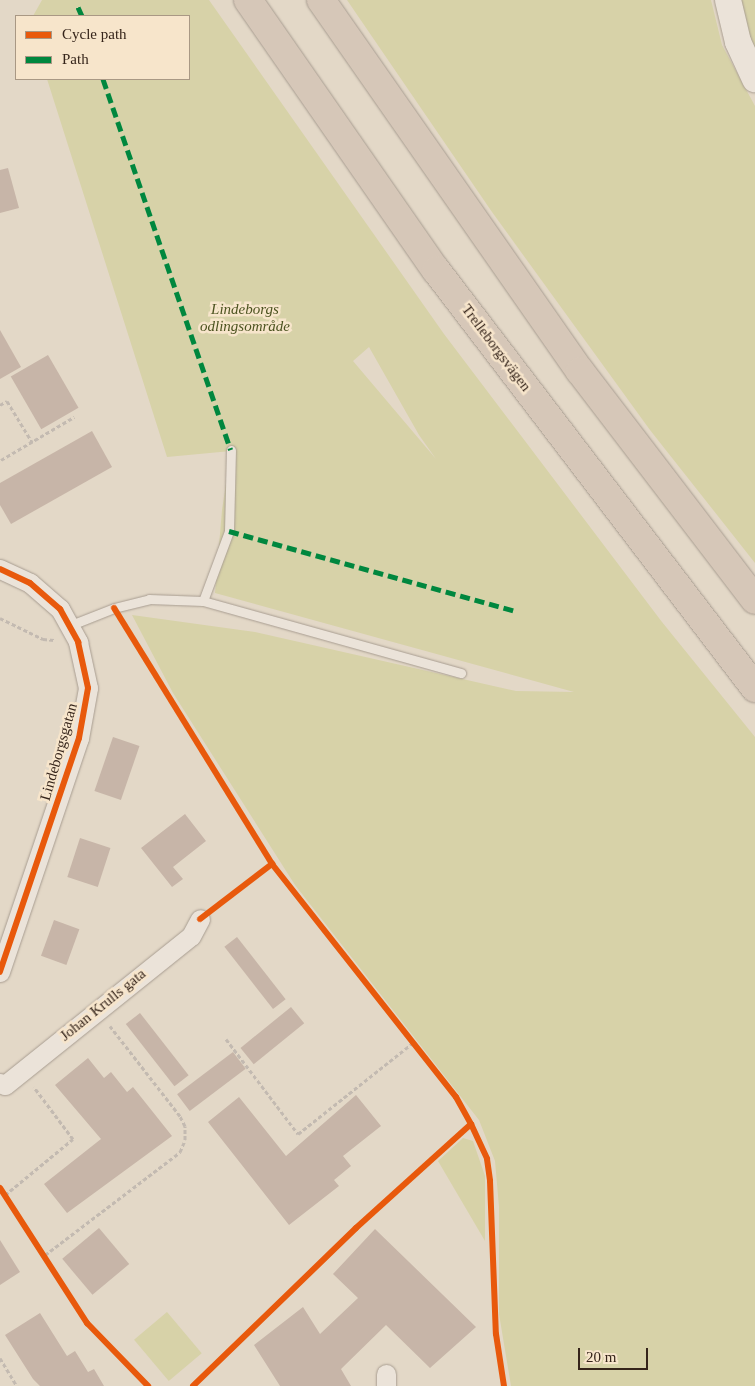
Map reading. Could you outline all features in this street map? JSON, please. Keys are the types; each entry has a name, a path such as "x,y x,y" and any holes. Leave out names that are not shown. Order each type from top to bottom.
{"highway":[{"name":"Trelleborgsvägen","path":"248,0 436,270 755,688"},
{"path":"328,6 580,372 755,600"}],"street":[{"path":"728,0 738,42 755,79"},
{"name":"Lindeborgsgatan","path":"0,569 47,595 72,625 85,663 87,712 0,972"},
{"name":"Johan Krulls gata","path":"0,1084 5,1085 191,936 200,919"}],"lane":[{"path":"203,601 229,531 231,450"},
{"path":"72,625 114,608 149,599 203,601 461,673"}],"path":[{"path":"0,405 8,401 32,442"},
{"path":"0,459 74,417"},
{"path":"0,618 43,639 55,640 72,625"},
{"path":"45,1255 180,1152 185,1140 185,1126 180,1116 97,1010"},
{"path":"226,1039 298,1134 413,1043"},
{"path":"5,1195 73,1139 22,1071"},
{"path":"0,1358 17,1386"}],"green space":[{"name":"Lindeborgs odlingsområde","path":"42,0 209,0 444,334 662,622 755,737 755,1386 511,1386 499,1314 499,1207 495,1161 479,1120 295,885 173,693 132,615 255,632 516,691 574,692 215,593 222,510 231,451 167,457 47,80 190,80 190,15 34,15","holes":["369,347 419,435 436,459 353,361"]},
{"path":"347,0 711,0 722,45 755,106 755,563 650,430 492,212"},
{"path":"741,0 755,0 755,49 749,35"},
{"path":"463,1138 473,1141 485,1176 485,1241 438,1161"},
{"path":"167,1312 202,1353 169,1381 134,1340"}],"building":[{"path":"8,168 19,208 0,213 0,170"},
{"path":"0,330 21,367 0,379"},
{"path":"48,355 78,408 41,429 11,376"},
{"path":"92,431 112,467 11,524 0,505 0,483"},
{"path":"113,737 139,746 121,800 94,791"},
{"path":"185,814 206,841 173,867 183,879 172,887 141,848"},
{"path":"80,838 110,848 98,887 67,877"},
{"path":"54,920 79,929 66,965 41,956"},
{"path":"237,937 286,999 273,1009 224,947"},
{"path":"291,1007 304,1023 254,1064 240,1048"},
{"path":"140,1013 189,1075 174,1086 126,1024"},
{"path":"233,1052 246,1069 190,1111 177,1094"},
{"path":"88,1058 104,1078 111,1072 127,1092 133,1087 172,1136 67,1213 44,1184 101,1139 55,1085"},
{"path":"356,1095 381,1126 343,1156 351,1166 334,1180 339,1186 289,1225 208,1122 239,1097 286,1156"},
{"path":"99,1228 129,1264 92,1295 62,1259"},
{"path":"375,1229 476,1327 430,1368 386,1325 341,1369 351,1386 280,1386 254,1345 303,1307 320,1334 358,1298 333,1274"},
{"path":"0,1240 20,1272 0,1285"},
{"path":"40,1313 67,1356 75,1351 88,1372 94,1369 104,1386 40,1386 33,1379 5,1335"}],"marked path":[{"path":"78,7 82,15"},
{"path":"103,80 231,450"},
{"path":"229,531 515,611"}],"cycle path":[{"path":"0,569 30,583 60,609 78,642 88,688 79,738 0,972"},
{"path":"114,608 272,864 456,1097 471,1124 487,1159 490,1181 496,1334 504,1386"},
{"path":"200,919 272,864"},
{"path":"193,1386 356,1228 471,1124"},
{"path":"0,1188 87,1323 148,1386"}]}
